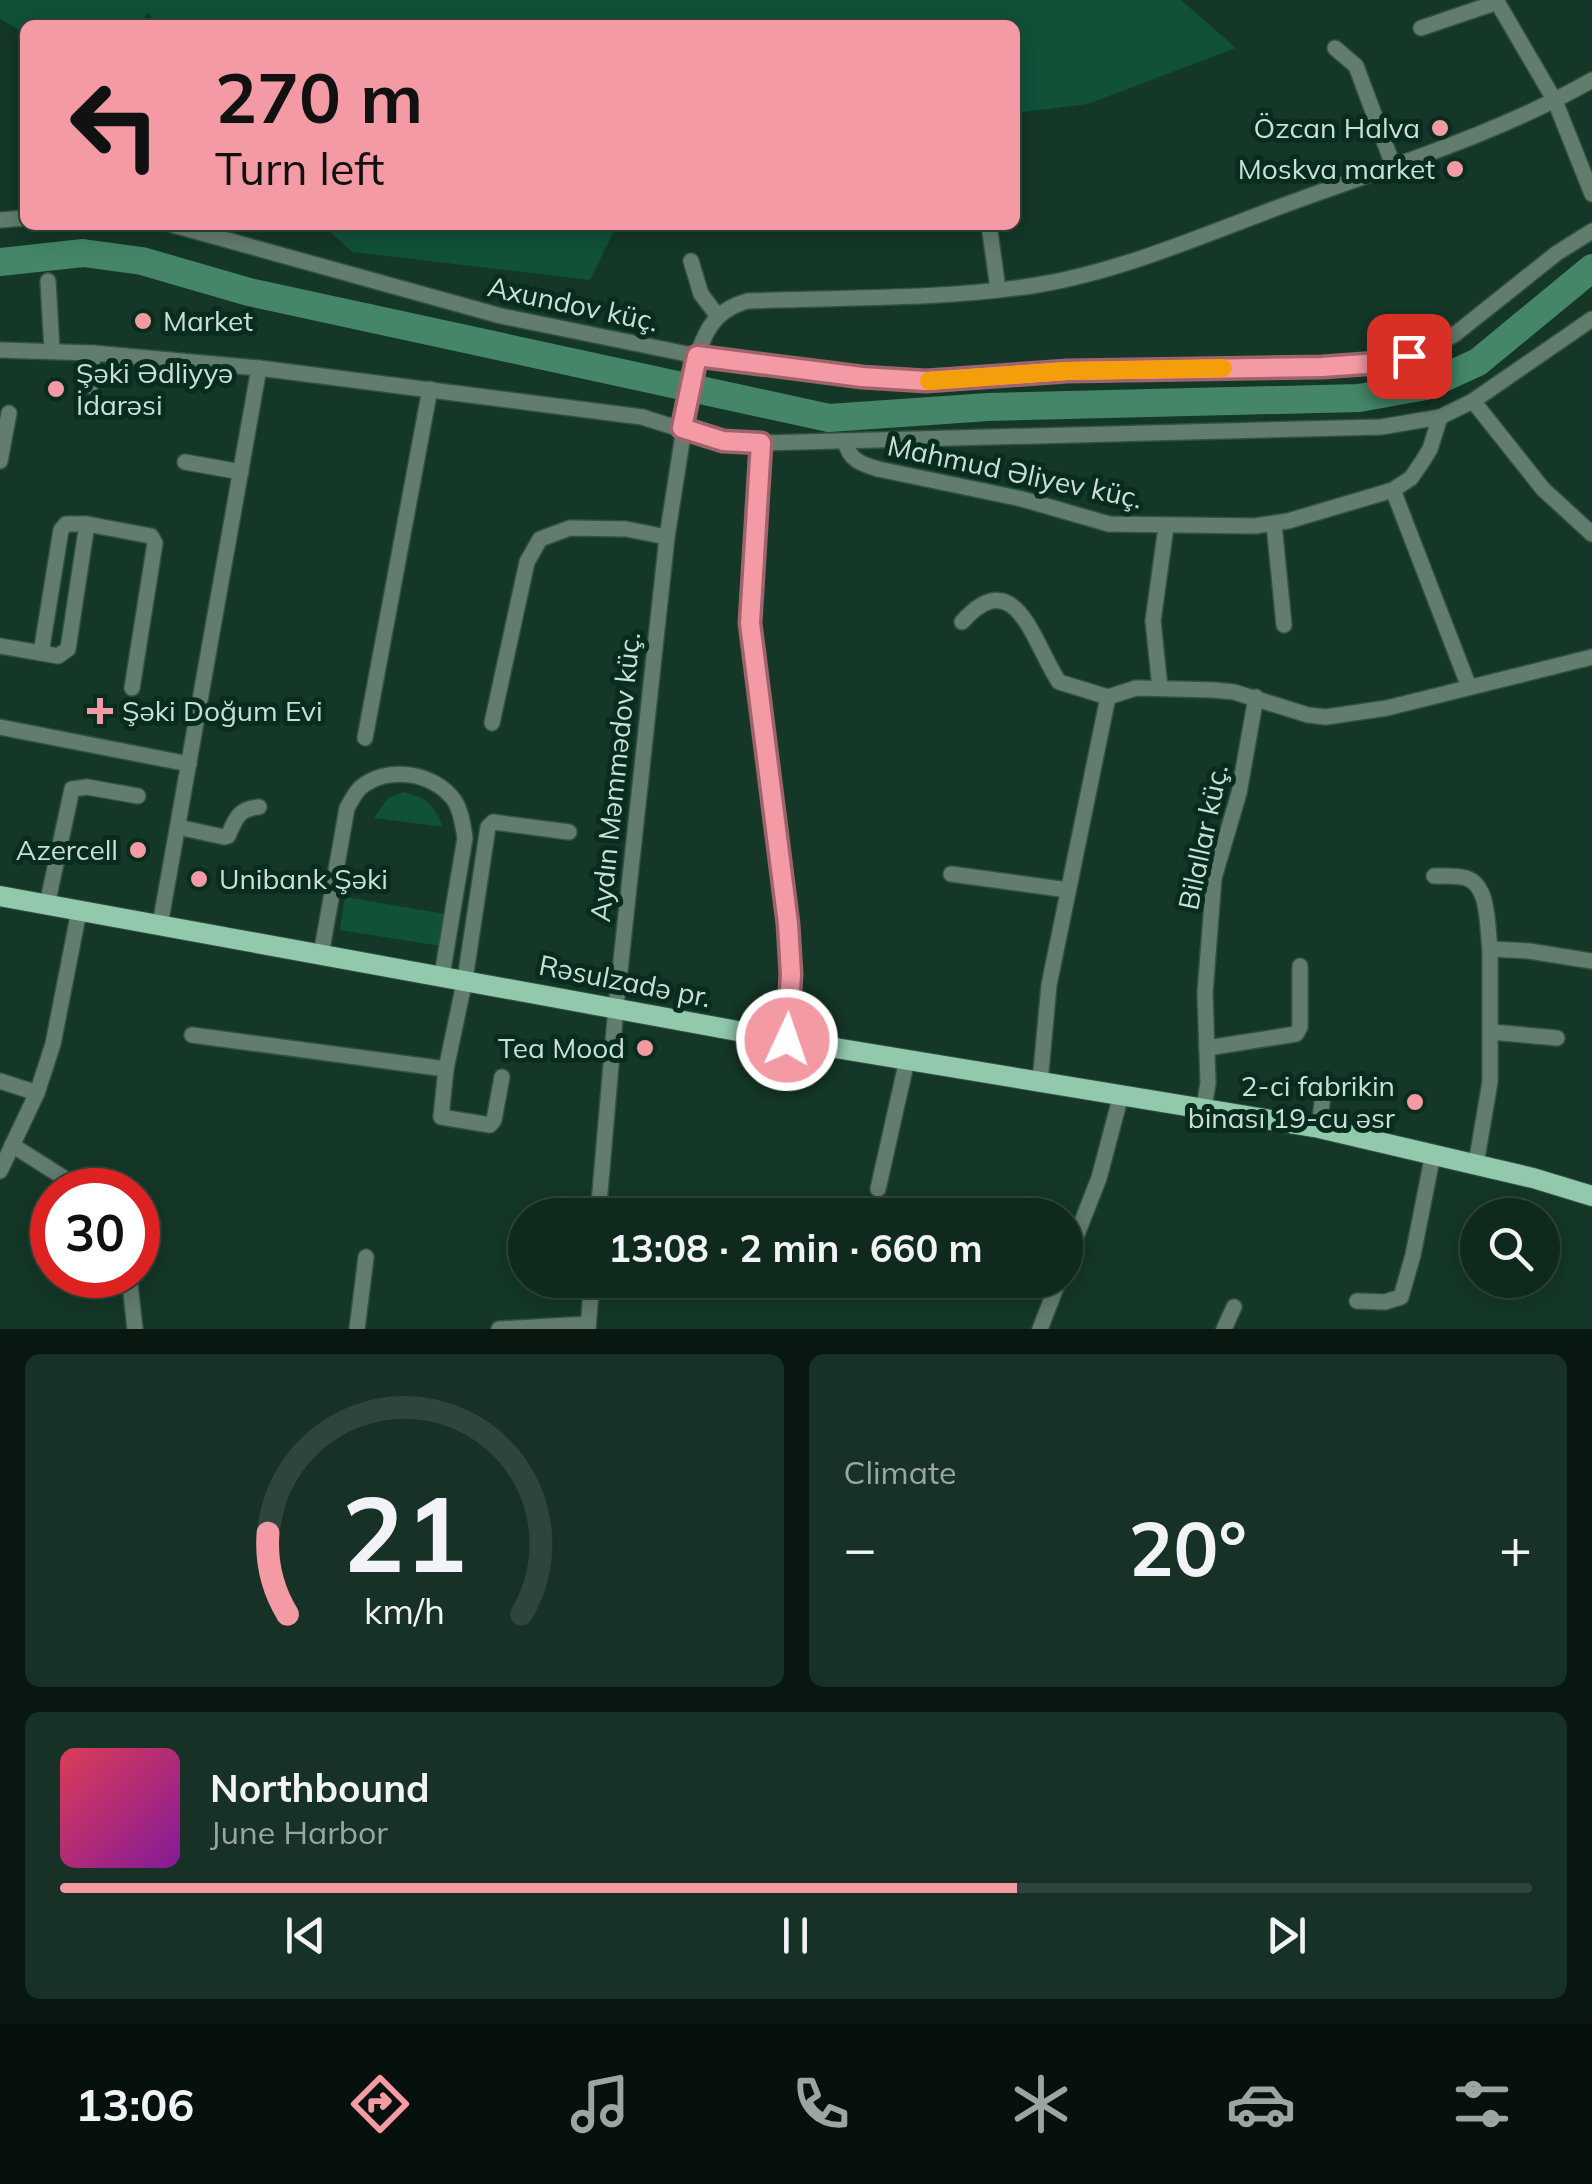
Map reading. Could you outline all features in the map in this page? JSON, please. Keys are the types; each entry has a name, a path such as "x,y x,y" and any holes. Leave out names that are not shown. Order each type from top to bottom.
{"main road":[{"name":"Rəsulzadə pr.","path":"0,896 787,1040 1318,1128 1476,1164 1592,1196"}],"street":[{"path":"1421,28 1497,1 1555,102 1592,194"},
{"path":"1335,48 1356,66 1363,80 1393,165"},
{"path":"692,261 701,294 716,315 748,300 998,290 1072,278 1393,165 1555,102 1592,80"},
{"name":"Axundov küç.","path":"190,230 486,312 695,364 918,381 1067,371 1378,363 1409,356 1454,335 1557,253 1592,232"},
{"path":"990,230 998,290"},
{"path":"48,282 52,350"},
{"name":"Aydın Məmmədov küç.","path":"599,1198 666,537 695,364 716,315"},
{"path":"0,350 52,350 259,368 642,417 723,441 761,443 1381,427 1440,416 1474,402 1592,318"},
{"path":"90,386 94,353"},
{"path":"160,925 259,368"},
{"path":"365,738 430,390"},
{"path":"1474,402 1544,489 1592,534"},
{"path":"0,461 9,413"},
{"path":"1440,416 1422,462 1411,478 1393,490 1469,687"},
{"name":"Mahmud Əliyev küç.","path":"845,441 847,452 858,462 878,470 1022,499 1109,524 1274,524 1393,490"},
{"path":"761,443 750,623 788,924 791,974 787,1040"},
{"path":"185,462 241,472"},
{"path":"41,653 61,530 72,522 151,536 155,543 132,688"},
{"path":"0,646 58,656 68,649 87,524"},
{"path":"1274,524 1284,624"},
{"path":"1160,688 1153,621 1166,527"},
{"path":"492,723 527,562 540,538 570,528 626,529 666,537"},
{"path":"962,622 983,602 996,600 1014,605 1024,616 1059,682 1108,697 1136,688 1214,690 1326,717 1387,708 1592,656"},
{"path":"1040,1082 1044,1014 1108,697"},
{"name":"Bilallar küç.","path":"1204,1107 1205,993 1214,878 1239,793 1256,698"},
{"path":"0,728 189,764"},
{"path":"321,955 347,808 358,789 374,779 407,774 426,778 444,789 455,801 462,820 465,838 442,975"},
{"path":"46,905 72,789 87,786 138,796"},
{"path":"178,828 228,836 244,808 259,807"},
{"path":"502,1077 490,1124 441,1117 488,826 492,822 569,832"},
{"path":"951,874 1068,890"},
{"path":"1434,876 1464,877 1475,882 1482,892 1490,950 1492,1032 1490,1082 1476,1164"},
{"path":"0,1171 36,1093 53,1044 79,911"},
{"path":"1490,950 1529,951 1592,961"},
{"path":"1207,1048 1296,1034 1300,1026 1300,966"},
{"path":"1492,1032 1557,1038"},
{"path":"192,1034 446,1069"},
{"path":"878,1189 906,1060"},
{"path":"0,1081 36,1093"},
{"path":"1318,1128 1324,1086"},
{"path":"1083,1219 1099,1178 1121,1095"},
{"path":"12,1146 47,1168"},
{"path":"1357,1300 1385,1302 1400,1297 1413,1255 1432,1154"},
{"path":"357,1329 366,1257"},
{"path":"132,1298 135,1329"},
{"path":"499,1329 588,1327 590,1298"},
{"path":"1040,1329 1052,1298"},
{"path":"1224,1329 1234,1307"}],"green space":[{"path":"0,0 1181,0 1236,48 1088,104 1020,112 1020,20 153,20 149,13 141,20 20,20 20,30 0,19"},
{"path":"328,230 615,230 590,280 352,252"},
{"path":"403,792 429,803 443,827 374,818 388,798"},
{"path":"345,897 446,914 441,946 340,930"}],"waterway":[{"path":"0,262 83,253 142,261 249,292 829,418 988,407 1359,398 1426,386 1478,362 1592,268"}],"slow traffic":[{"path":"929,381 1067,371 1223,368"}],"place":[{"name":"Özcan Halva","path":"1440,128"},
{"name":"Moskva market","path":"1455,169"},
{"name":"Market","path":"143,321"},
{"name":"Şəki Ədliyyə İdarəsi","path":"56,389"},
{"name":"Şəki Doğum Evi","path":"100,711"},
{"name":"Azercell","path":"138,850"},
{"name":"Unibank Şəki","path":"199,879"},
{"name":"Tea Mood","path":"645,1048"},
{"name":"2-ci fabrikin binası 19-cu əsr","path":"1415,1102"}],"route":[{"path":"787,1040 791,974 788,924 750,623 761,443 723,441 682,428 697,356 902,381 1067,371 1322,367 1378,363 1409,356"}]}
